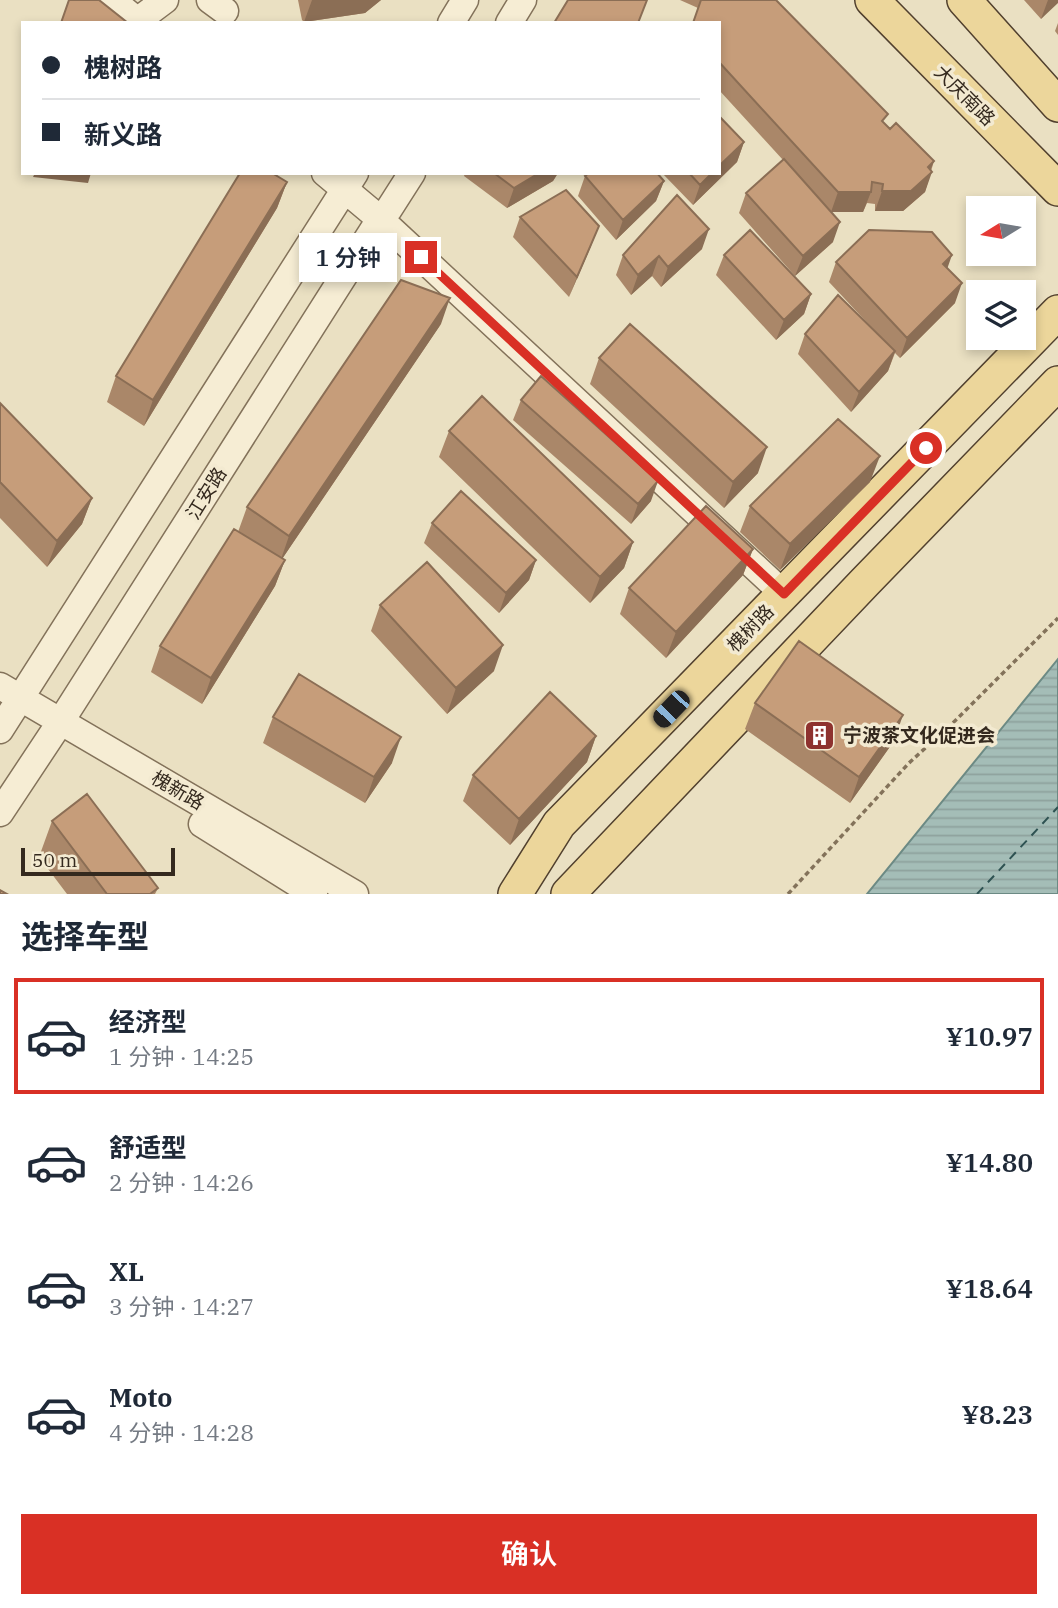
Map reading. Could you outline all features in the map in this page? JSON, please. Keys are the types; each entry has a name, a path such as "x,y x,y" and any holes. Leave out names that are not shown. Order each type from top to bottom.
{"main road":[{"name":"大庆南路","path":"872,0 1058,189"},
{"path":"964,0 1058,105"},
{"name":"槐树路","path":"515,894 559,824 1058,312"},
{"path":"568,894 1058,383"}],"street":[{"path":"112,0 138,21"},
{"path":"140,21 164,0"},
{"path":"452,21 465,0"},
{"path":"510,21 523,0"},
{"name":"江安路","path":"0,813 411,175"},
{"path":"7,705 341,179 380,219 784,594"},
{"name":"槐新路","path":"7,705 57,727 355,894"},
{"name":"槐新路","path":"57,727 314,894"}],"path":[{"path":"788,894 909,763 1058,618"}],"water":[{"path":"1058,659 1058,894 867,894"}],"building":[{"path":"69,0 99,0 125,21 62,21"},
{"path":"568,0 647,0 639,21 555,21"},
{"path":"701,0 776,0 888,114 882,121 890,129 896,123 934,161 928,167 932,172 911,191 882,191 883,184 872,182 871,192 838,192 721,64 721,21 694,21"},
{"path":"721,118 744,142 721,164"},
{"path":"784,159 840,222 803,256 746,193"},
{"path":"239,175 275,175 287,182 153,400 116,376"},
{"path":"497,175 536,175 514,188"},
{"path":"659,175 664,181 623,220 585,176"},
{"path":"691,175 710,175 700,185"},
{"path":"566,190 599,226 577,277 520,217"},
{"path":"677,195 709,229 668,267 659,256 638,275 623,255"},
{"path":"750,230 811,294 784,320 724,255"},
{"path":"869,230 932,232 952,255 943,264 962,283 907,338 836,262"},
{"path":"401,280 450,298 289,536 247,507"},
{"path":"838,295 895,351 859,392 805,334"},
{"path":"630,324 767,447 733,482 599,358"},
{"path":"541,376 658,481 638,504 521,400"},
{"path":"482,396 633,542 600,577 449,431"},
{"path":"0,403 92,498 57,541 0,482"},
{"path":"838,419 880,456 790,544 750,506"},
{"path":"461,491 536,560 506,593 432,523"},
{"path":"706,506 753,549 676,632 629,588"},
{"path":"234,529 285,560 211,678 160,646"},
{"path":"427,562 503,645 456,688 380,605"},
{"name":"宁波茶文化促进会","path":"799,641 903,715 859,777 755,703"},
{"path":"299,674 401,737 374,777 273,717"},
{"path":"550,692 596,736 519,819 473,775"},
{"path":"87,794 158,888 150,894 107,894 52,821"}],"ferry route":[{"path":"977,894 1058,807"}],"place":[{"name":"宁波茶文化促进会","path":"820,735"}],"route":[{"path":"421,257 784,594 926,448"}]}
